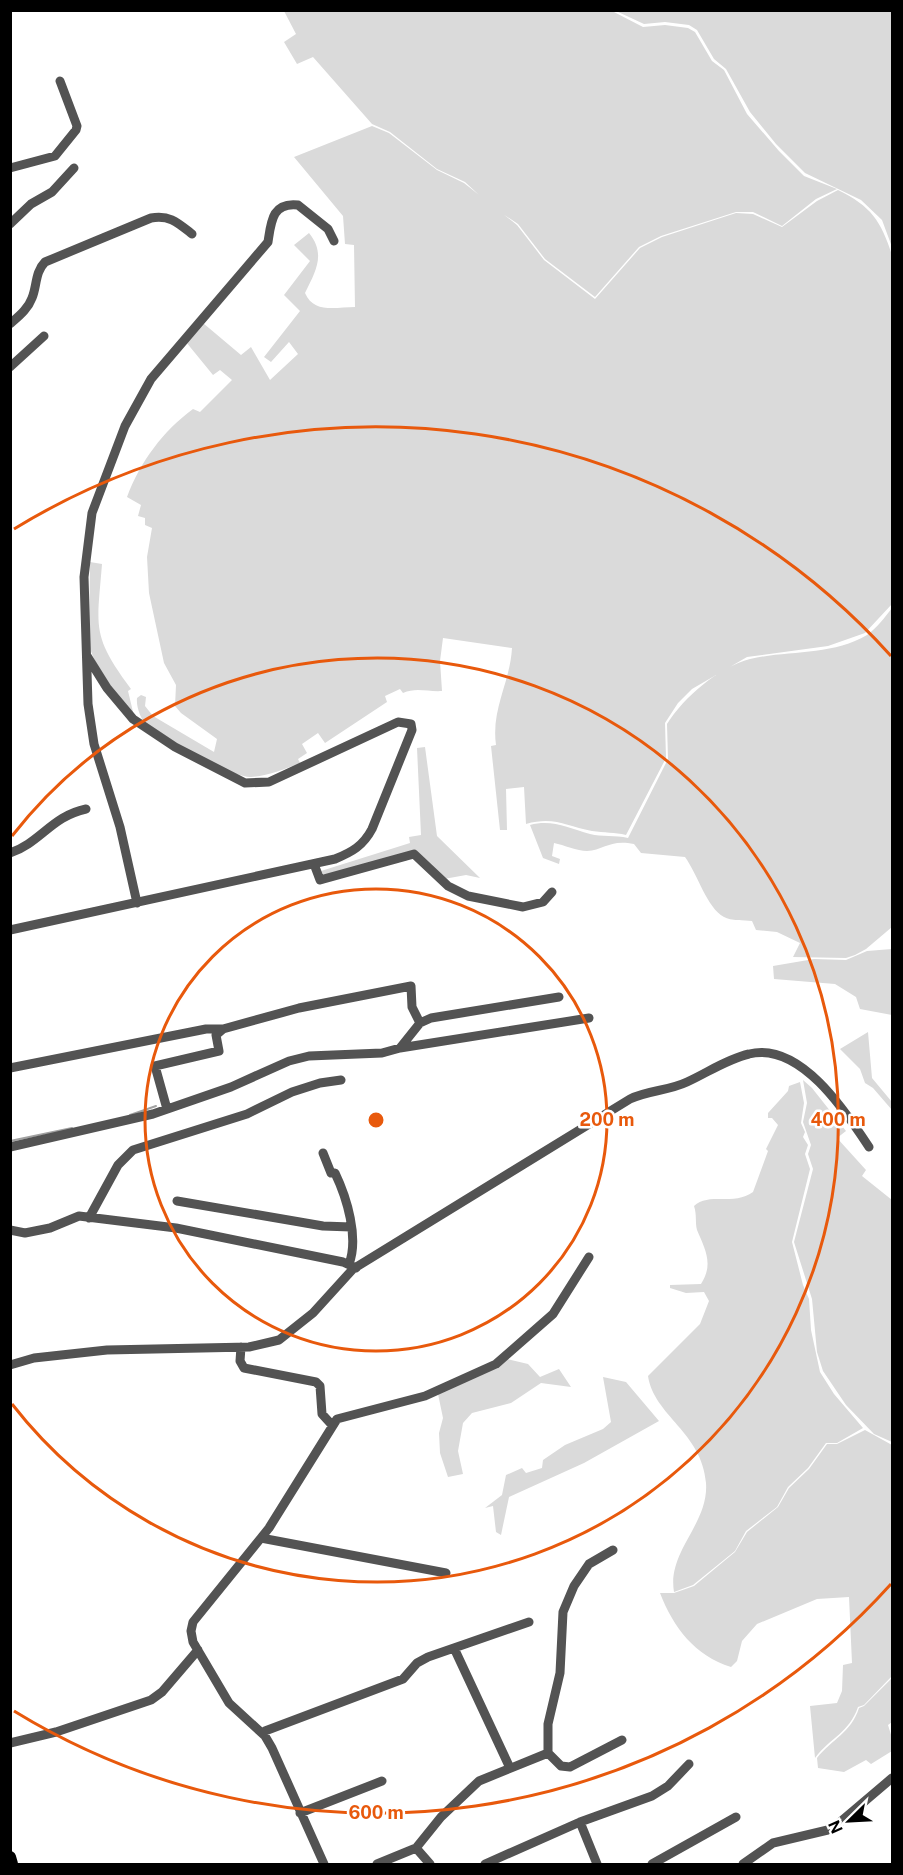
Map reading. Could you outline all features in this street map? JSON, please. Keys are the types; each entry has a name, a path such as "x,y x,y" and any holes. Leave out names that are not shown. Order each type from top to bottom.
{"main road":[{"path":"10,1857 12,1864"}],"street":[{"path":"10,168 55,156 76,130 77,126 60,81"},
{"path":"10,224 31,204 52,192 74,168"},
{"path":"137,903 120,827 94,744 87,693 84,576 92,513 122,435 141,395 162,365 268,242 273,214 280,207 298,206 328,229 334,241"},
{"path":"10,324 27,309 33,297 40,267 45,262 158,217 173,218 192,234"},
{"path":"10,367 44,336"},
{"path":"10,930 341,857 365,842 412,730 408,722 398,722 269,782 245,783 182,751 133,719 107,688 87,656"},
{"path":"10,853 23,848 70,812 86,809"},
{"path":"314,864 320,880 414,854 448,886 468,896 523,907 543,902 552,892"},
{"path":"10,1068 206,1029 223,1029 299,1008 411,986 412,1007 420,1023"},
{"path":"400,1048 420,1023 431,1017 559,998"},
{"path":"10,1147 115,1124 167,1109 231,1087 289,1060 309,1056 382,1053 400,1048 589,1018"},
{"path":"167,1109 155,1066 219,1051 216,1035 223,1029"},
{"path":"10,1365 34,1358 107,1350 241,1347 268,1344 284,1338 313,1313 352,1266 645,1091 685,1083 752,1053 780,1056 807,1072 837,1100 869,1147"},
{"path":"89,1218 118,1165 133,1150 247,1114 292,1092 320,1083 341,1080"},
{"path":"322,1153 343,1188 353,1232 352,1266"},
{"path":"177,1201 323,1226 351,1227"},
{"path":"10,1230 25,1233 50,1228 73,1218 89,1218 176,1228 352,1266"},
{"path":"324,1864 265,1736 229,1703 198,1650 191,1631 193,1622 261,1538 332,1425 343,1416 425,1396 496,1364 553,1314 589,1257"},
{"path":"241,1347 240,1361 244,1368 316,1382 320,1386 322,1414 332,1425"},
{"path":"261,1538 446,1573"},
{"path":"613,1550 589,1564 574,1586 563,1612 560,1673 548,1724 548,1754 561,1766 570,1767 622,1740"},
{"path":"265,1736 265,1731 403,1679 417,1663 428,1657 529,1622"},
{"path":"454,1648 510,1768"},
{"path":"10,1743 56,1732 151,1700 162,1692 198,1650"},
{"path":"377,1864 416,1848 441,1816 479,1781 548,1754"},
{"path":"485,1864 580,1822 651,1796 668,1786 689,1764"},
{"path":"743,1864 773,1843 832,1829 892,1778"},
{"path":"300,1813 382,1781"},
{"path":"652,1864 736,1817"},
{"path":"580,1822 597,1864"},
{"path":"416,1848 430,1864"}],"shaded area":[{"path":"284,11 614,12 643,27 665,25 688,28 695,32 712,61 724,70 747,114 779,151 804,176 837,189 816,199 782,226 753,212 736,212 661,236 639,247 595,297 545,259 518,224 491,206 465,182 437,169 390,132 372,124 313,57 297,64 284,42 296,34"},
{"path":"616,11 892,11 892,247 882,220 861,200 805,173 776,144 750,112 726,69 714,59 697,30 689,25 665,22 644,24"},
{"path":"372,126 389,133 437,170 464,183 517,225 544,260 595,299 640,248 662,237 736,213 753,214 782,227 817,201 838,190 867,209 879,224 888,243 892,255 892,604 865,633 828,646 747,657 692,689 678,703 665,723 666,758 626,835 592,831 552,821 526,824 524,787 506,789 507,830 500,830 491,746 496,745 496,720 511,661 512,648 443,638 440,661 442,691 417,690 403,693 400,689 385,696 387,702 325,743 318,733 302,744 307,753 298,759 300,763 276,772 251,777 242,776 214,765 156,733 143,721 137,705 137,698 141,695 146,697 145,706 153,716 214,752 217,739 175,706 176,685 164,663 149,593 147,557 152,528 145,525 145,518 138,516 141,505 127,497 146,460 162,437 193,409 200,412 232,380 220,370 213,375 186,342 203,323 241,355 251,347 270,380 298,354 289,342 271,362 264,357 300,311 284,295 310,261 294,245 309,233 317,248 318,263 305,293 309,300 326,308 355,307 354,245 345,244 343,216 294,157"},
{"path":"90,562 102,564 98,617 100,630 109,656 131,689 128,691 134,716 102,673 89,645"},
{"path":"892,608 892,927 866,949 846,958 793,957 800,943 777,932 756,930 752,921 730,919 718,913 685,857 641,853 634,844 626,843 587,851 554,843 552,856 560,859 559,864 543,858 530,825 546,823 595,835 628,838 668,759 667,724 703,684 726,669 750,659 825,649 853,642 871,632"},
{"path":"425,747 437,836 480,878 466,875 444,879 415,852 323,875 321,871 410,843 409,837 421,835 417,748"},
{"path":"892,949 892,1015 860,1009 856,997 835,984 774,979 773,966 814,959 846,960 867,951"},
{"path":"868,1032 872,1078 892,1102 892,1110 873,1088 865,1083 860,1069 840,1049"},
{"path":"803,1080 846,1131 837,1138 866,1170 862,1176 892,1200 892,1442 874,1434 846,1405 823,1371 817,1352 812,1299 794,1242 813,1169 808,1154 811,1145 803,1122 807,1103"},
{"path":"800,1082 804,1103 801,1123 805,1132 803,1137 808,1145 805,1154 810,1169 792,1242 809,1299 811,1330 820,1372 834,1394 863,1428 837,1443 826,1443 808,1468 788,1487 777,1507 746,1531 735,1551 693,1585 674,1592 673,1577 676,1563 701,1512 706,1483 703,1465 696,1450 659,1402 648,1376 700,1324 709,1301 704,1292 686,1293 670,1288 670,1285 701,1284 708,1263 697,1230 694,1206 706,1200 738,1198 753,1192 768,1151 766,1149 778,1125 772,1118 768,1118 768,1113 788,1091 789,1086"},
{"path":"507,1359 528,1364 540,1377 559,1369 571,1387 541,1383 511,1403 472,1413 463,1423 458,1451 463,1474 448,1477 440,1453 439,1433 443,1418 438,1394"},
{"path":"603,1377 626,1382 659,1421 584,1463 509,1497 501,1535 496,1532 493,1506 485,1508 502,1495 506,1475 522,1468 526,1473 542,1468 543,1460 565,1445 603,1429 611,1422"},
{"path":"865,1430 892,1445 892,1676 864,1705 858,1707 845,1729 815,1758 810,1706 837,1703 842,1691 843,1665 852,1663 849,1597 817,1599 757,1624 742,1641 737,1661 731,1667 707,1656 687,1639 660,1593 674,1593 694,1586 735,1552 747,1532 778,1507 789,1488 809,1469 827,1444 837,1444"},
{"path":"892,1678 892,1722 888,1725 892,1738 892,1751 871,1764 866,1760 844,1772 818,1768 817,1758 846,1730 856,1717 859,1708 864,1706"}],"waterway":[{"path":"130,1115 156,1106"},
{"path":"10,1141 72,1128"}]}
